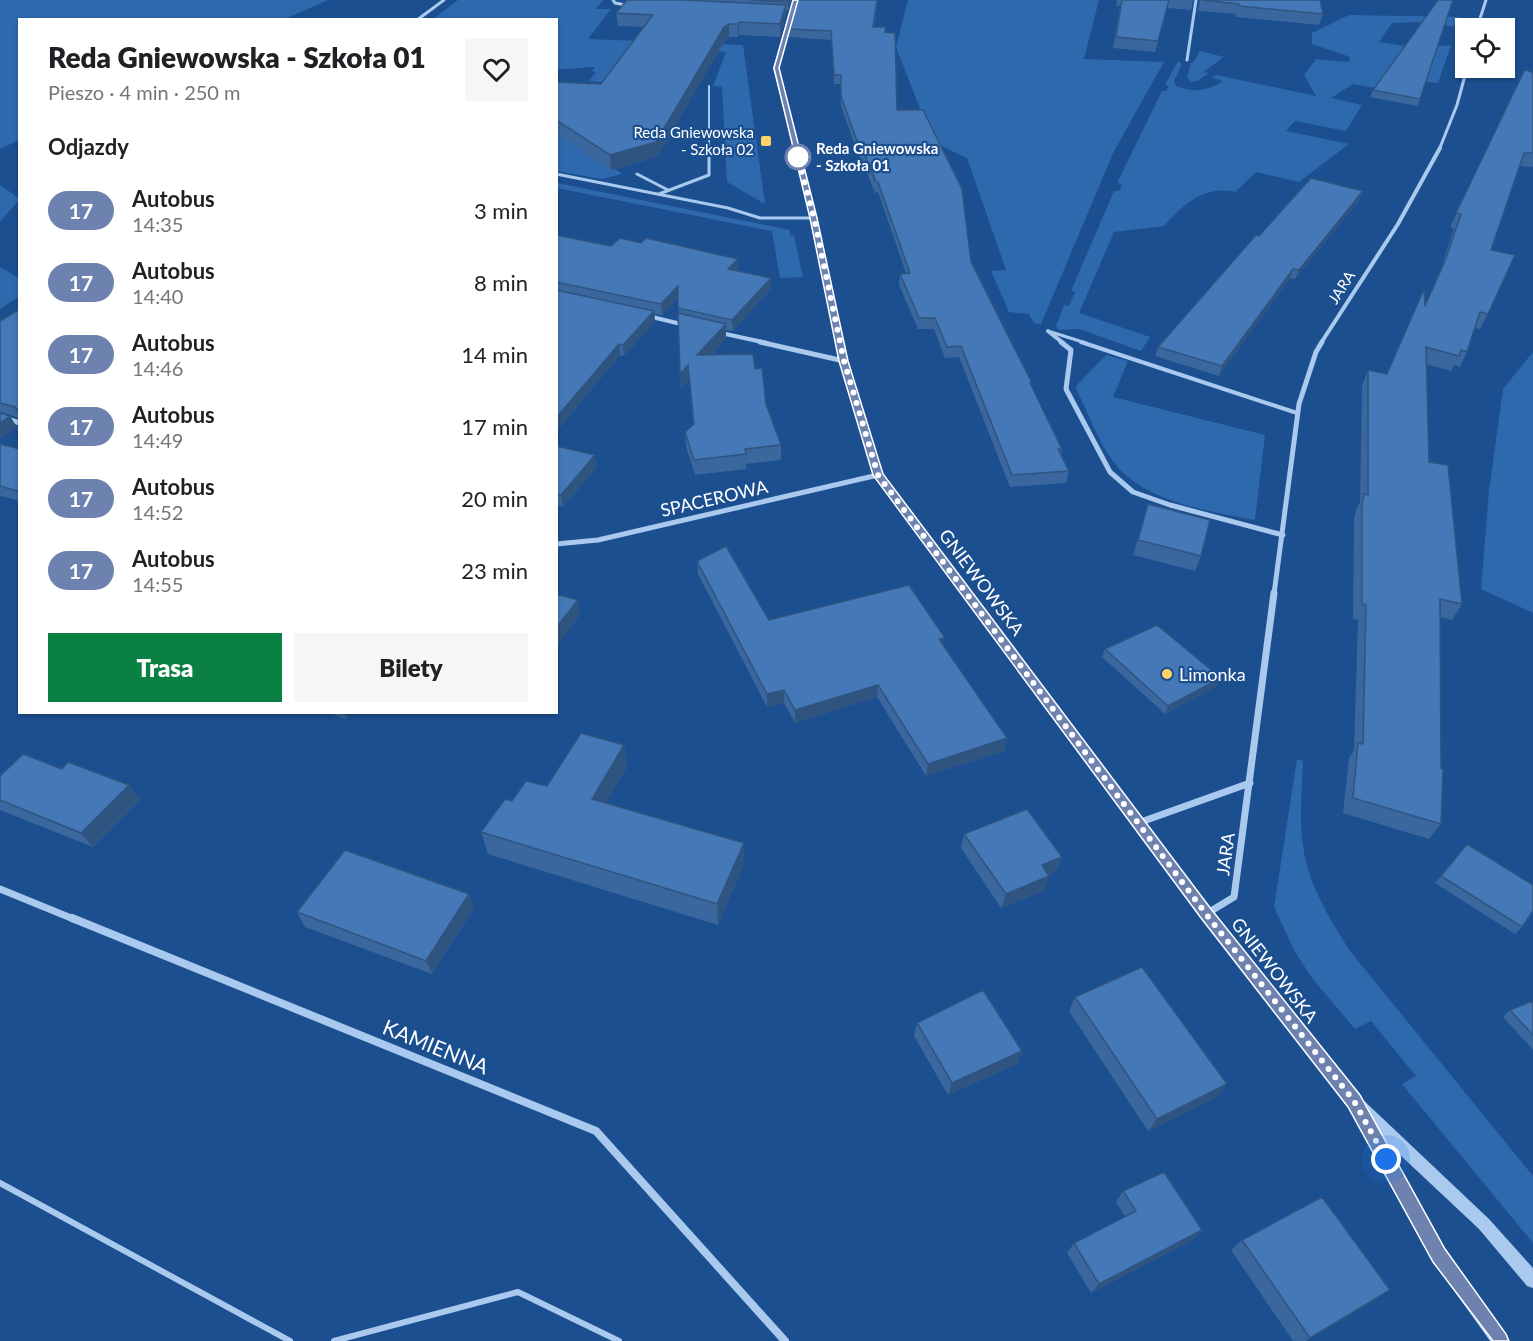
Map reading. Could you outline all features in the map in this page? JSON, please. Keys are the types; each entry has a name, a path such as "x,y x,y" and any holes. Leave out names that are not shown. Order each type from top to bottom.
{"street":[{"path":"420,18 444,0"},
{"path":"613,0 624,6 636,6"},
{"name":"GNIEWOWSKA","path":"795,0 776,68 814,218 844,361 878,475 1206,914 1354,1101 1484,1224 1533,1280"},
{"path":"1187,60 1196,0"},
{"path":"1480,18 1486,0"},
{"name":"JARA","path":"1206,914 1234,897 1283,535 1296,413 1316,352 1398,224 1441,147 1464,78"},
{"path":"638,314 696,327"},
{"path":"1048,332 1071,350 1066,389 1110,472 1133,492 1170,505 1283,535"},
{"path":"719,333 844,361"},
{"path":"0,417 18,422"},
{"name":"SPACEROWA","path":"558,543 598,540 878,475"},
{"path":"1138,823 1250,783"},
{"name":"KAMIENNA","path":"0,889 596,1131 785,1341"},
{"name":"GNIEWOWSKA","path":"1354,1101 1439,1255 1500,1341"}],"lane":[{"path":"658,194 709,175 709,86"},
{"path":"558,174 728,208 760,218 814,218"},
{"path":"637,174 668,190"},
{"path":"1048,332 1296,413"},
{"path":"0,1183 290,1341"},
{"path":"334,1341 518,1292 619,1341"}],"shaded area":[{"path":"0,0 328,0 287,18 18,18 18,140 0,149"},
{"path":"458,0 603,0 596,9 611,9 588,39 743,45 765,204 727,182 722,87 713,86 726,52 639,48 608,83 589,81 596,72 592,71 595,67 558,69 558,18 435,18"},
{"path":"908,0 1099,0 1084,59 1164,62 1114,151 1041,324 1034,323 1029,314 1009,312 991,271 1006,270 967,158 933,142 896,47"},
{"path":"1350,15 1460,17 1455,18 1455,27 1417,22 1392,23 1379,42 1420,48 1451,45 1438,83 1415,81 1376,88 1353,84 1331,98 1362,105 1346,131 1295,121 1286,131 1349,144 1299,182 1256,172 1235,192 1214,191 1195,198 1179,210 1164,226 1114,232 1079,313 1150,337 1141,351 1079,329 1059,330 1056,326 1064,305 1069,306 1075,292 1071,291 1114,191 1119,191 1122,184 1117,183 1162,91 1166,91 1169,86 1165,85 1178,61 1182,64 1174,81 1176,86 1182,88 1200,90 1212,87 1223,81 1213,78 1216,75 1316,96 1304,75 1316,59 1349,62 1350,57 1312,44 1312,33"},
{"path":"1200,51 1224,57 1203,72 1209,73 1191,82 1187,78 1191,63"},
{"path":"558,125 622,174 602,179 558,171"},
{"path":"558,183 790,230 790,235 794,236 803,277 780,278 772,231 558,188"},
{"path":"0,185 18,198 18,201 0,222"},
{"path":"0,267 18,277 18,297 0,309"},
{"path":"1533,352 1533,613 1481,589 1489,491 1503,389"},
{"path":"1106,355 1128,361 1113,397 1265,435 1255,520 1197,508 1158,495 1140,486 1112,460 1076,389 1077,385"},
{"path":"1297,759 1303,761 1301,824 1305,859 1320,900 1350,951 1533,1176 1533,1243 1402,1084 1416,1076 1371,1021 1355,1029 1312,978 1295,952 1274,907"}],"building":[{"path":"627,0 685,0 786,5 780,24 739,22 724,27 656,142 610,155 558,121 558,82 601,84 653,15 616,13"},
{"path":"750,0 788,0 788,2"},
{"path":"797,0 877,0 873,27 886,27 885,32 895,33 897,110 923,110 962,189 971,262 1032,383 1030,383 1062,449 1058,449 1069,471 1012,475 961,346 947,347 935,318 919,318 900,274 910,273 878,182 876,182 865,155 862,155 841,96 841,75 834,75 831,31 790,29"},
{"path":"1122,0 1169,0 1158,41 1116,37"},
{"path":"1201,0 1320,0 1323,14 1239,6 1239,4"},
{"path":"1438,0 1453,0 1420,99 1373,90"},
{"path":"1525,69 1533,73 1533,153 1524,153 1491,250 1515,255 1488,314 1480,312 1467,352 1461,350 1459,356 1426,347 1429,462 1448,465 1462,604 1440,599 1441,768 1443,769 1441,824 1353,798 1358,743 1363,744 1366,605 1362,604 1362,505 1364,494 1368,495 1368,370 1387,374 1424,289 1425,306 1445,261 1461,214 1456,213"},
{"path":"1311,178 1363,191 1299,270 1293,269 1222,366 1158,347 1256,235 1259,236"},
{"path":"558,235 611,246 620,238 641,243 646,238 738,259 728,269 771,278 732,320 678,308 678,286 661,304 558,282"},
{"path":"558,290 654,311 623,345 619,344 558,416"},
{"path":"18,310 18,411 15,407 0,403 0,321"},
{"path":"678,313 726,324 697,355 753,354 755,369 762,368 766,404 781,445 745,449 746,454 694,460 685,432 694,424 688,365 680,374"},
{"path":"0,413 10,416 0,423"},
{"path":"0,444 18,448 18,491 0,486"},
{"path":"558,446 595,455 561,495 558,494"},
{"path":"1148,504 1210,520 1201,556 1138,540"},
{"path":"726,546 769,620 909,585 945,638 939,639 1007,738 928,764 878,685 795,710 784,690 767,694 697,561"},
{"path":"558,595 578,600 558,625"},
{"path":"1157,625 1221,678 1168,706 1105,649"},
{"path":"581,733 624,745 592,799 744,843 717,904 481,832 505,799 512,801 526,781 547,786"},
{"path":"23,754 62,769 68,762 129,785 81,833 0,800 0,776"},
{"path":"1027,809 1062,857 1042,865 1049,876 1006,894 964,834"},
{"path":"1467,844 1533,885 1533,911 1522,927 1441,876"},
{"path":"345,850 469,894 426,961 297,912"},
{"path":"1142,967 1227,1084 1157,1119 1075,997"},
{"path":"983,990 1022,1051 952,1083 917,1023"},
{"path":"1533,1001 1533,1035 1510,1010"},
{"path":"1164,1172 1202,1230 1099,1284 1074,1243 1136,1211 1123,1191"},
{"path":"1322,1197 1390,1290 1310,1338 1242,1240"}],"bus line":[{"name":"17","path":"795,0 776,68 814,218 844,361 878,475 1206,914 1354,1101 1439,1255 1500,1341"}],"place":[{"name":"Reda Gniewowska - Szkoła 02","path":"766,141"},
{"name":"Reda Gniewowska - Szkoła 01","path":"798,157"},
{"name":"Limonka","path":"1167,674"}],"route":[{"path":"798,157 797,154 814,218 844,361 878,475 1206,914 1354,1101 1386,1159"}]}
